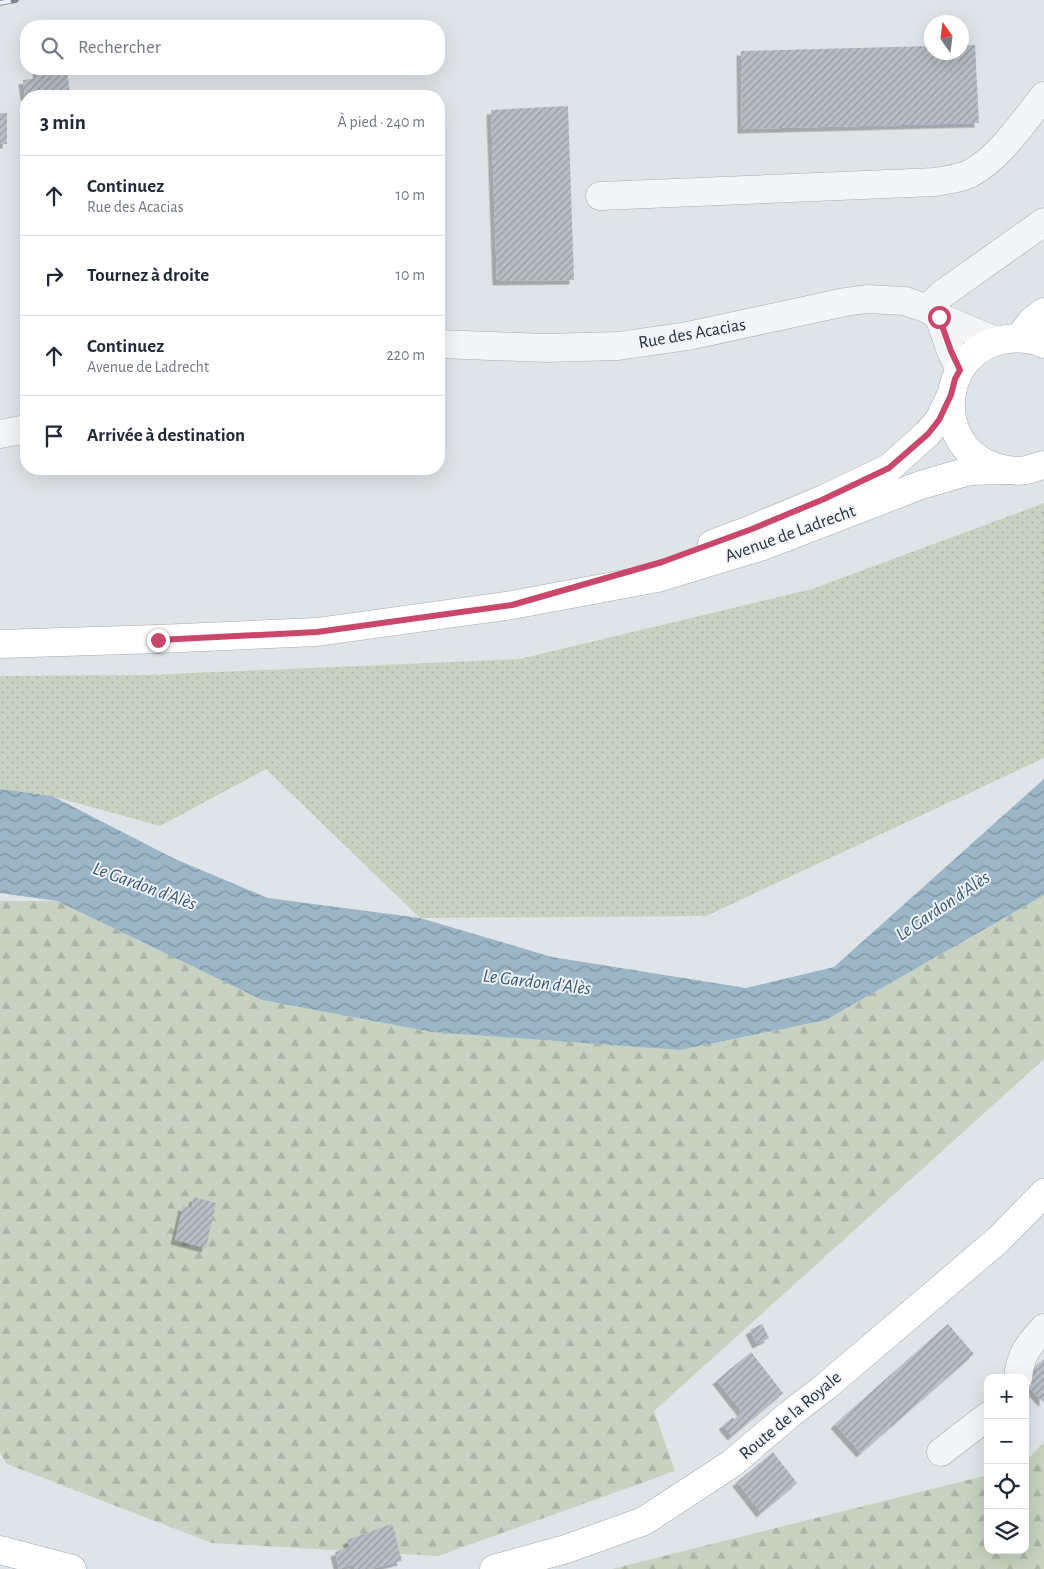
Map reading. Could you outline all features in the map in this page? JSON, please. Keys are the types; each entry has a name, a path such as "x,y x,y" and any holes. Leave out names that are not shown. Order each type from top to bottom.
{"main road":[{"path":"960,370 976,352 1020,341 1032,321 1044,312"},
{"name":"Avenue de Ladrecht","path":"512,605 662,562 752,529 824,499 889,468 928,434 939,420 960,370"},
{"path":"951,395 951,416 957,435 970,452 986,464 1006,470"},
{"name":"Avenue de Ladrecht","path":"0,644 158,640 317,632 512,605 657,578 763,546 921,485 969,471 1026,470 1044,465"},
{"name":"Route de la Royale","path":"494,1569 566,1549 644,1521 732,1464 998,1240 1044,1193"},
{"path":"0,1550 72,1569"}],"street":[{"path":"600,196 935,182 953,179 981,167 995,156 1044,96"},
{"path":"960,370 933,313 940,295 1044,222"},
{"name":"Rue des Acacias","path":"445,344 546,348 618,346 688,336 866,299 905,301 933,313 1020,341"},
{"path":"0,434 20,430"},
{"path":"1018,1374 1019,1363 1030,1343 1044,1328"},
{"path":"941,1452 984,1419"}],"green space":[{"path":"1044,503 1044,758 706,916 420,918 266,769 160,826 52,796 0,789 0,676 147,675 520,659 812,589"},
{"path":"1044,895 1044,1059 654,1411 675,1471 438,1556 212,1543 7,1464 0,1453 0,901 57,901 262,1000 432,1032 680,1050 826,1020"},
{"path":"1044,1442 1044,1569 612,1569 984,1476 984,1554 1029,1554 1029,1458"}],"water":[{"name":"Le Gardon d'Alès","path":"1044,779 1044,895 826,1020 680,1050 432,1032 262,1000 57,901 0,893 0,789 52,796 175,859 268,898 420,918 552,957 746,988 834,967"}],"building":[{"path":"969,45 975,45 979,123 742,129 741,51 924,46 924,60 969,60"},
{"path":"38,75 68,75 69,90 24,90 23,80 38,78"},
{"path":"568,106 574,280 497,281 491,110"},
{"path":"0,113 7,113 7,144 0,144"},
{"path":"194,1197 216,1203 206,1248 175,1240 183,1206 191,1208"},
{"path":"762,1324 769,1338 757,1344 750,1330"},
{"path":"948,1324 974,1354 861,1453 835,1424"},
{"path":"751,1352 783,1393 732,1436 723,1425 733,1417 734,1420 742,1412 717,1380"},
{"path":"1044,1359 1043,1402 1029,1387 1029,1381 1037,1373 1035,1366"},
{"path":"773,1452 797,1483 761,1513 737,1482"},
{"path":"392,1524 402,1561 371,1569 355,1569 354,1564 339,1569 335,1552 349,1547 347,1540"}],"railway":[{"path":"0,3 16,0"}],"route":[{"path":"158,640 317,632 512,605 662,562 752,529 824,499 889,468 928,434 939,420 960,370 939,317"}]}
